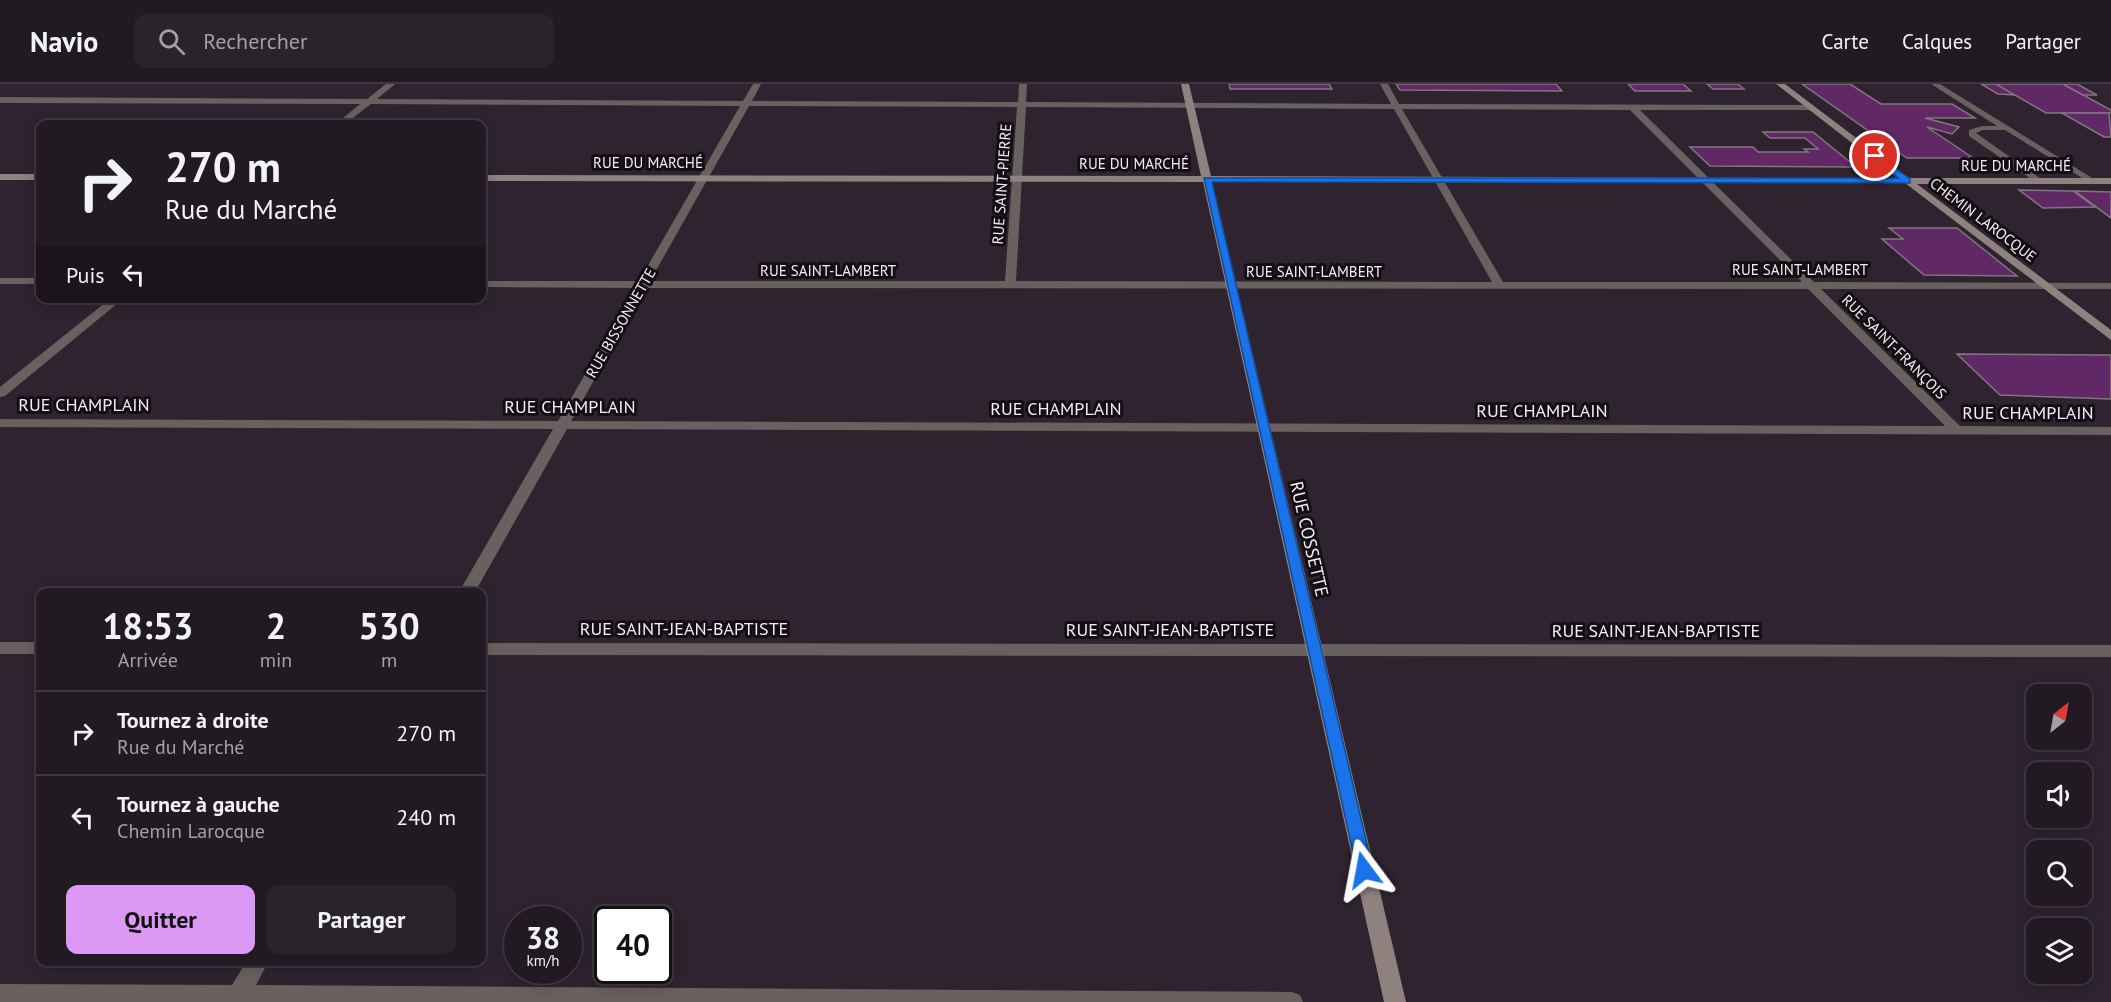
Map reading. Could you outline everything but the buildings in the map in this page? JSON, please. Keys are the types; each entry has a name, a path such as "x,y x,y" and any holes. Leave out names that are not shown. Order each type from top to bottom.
{"street":[{"path":"345,120 391,84"},
{"name":"RUE BISSONNETTE","path":"469,588 756,84"},
{"name":"RUE SAINT-PIERRE","path":"1010,286 1023,84"},
{"name":"RUE COSSETTE","path":"1185,84 1395,1002"},
{"path":"1384,84 1500,287"},
{"name":"CHEMIN LAROCQUE","path":"1780,84 2111,336"},
{"path":"0,100 1811,108"},
{"name":"RUE SAINT-FRANÇOIS","path":"1632,107 1956,430"},
{"path":"0,177 36,177"},
{"name":"RUE DU MARCHÉ","path":"486,178 2111,181"},
{"path":"0,281 36,281"},
{"name":"RUE SAINT-LAMBERT","path":"486,284 2111,286"},
{"path":"0,393 113,303"},
{"name":"RUE CHAMPLAIN","path":"0,423 2111,431"},
{"path":"0,648 36,648"},
{"name":"RUE SAINT-JEAN-BAPTISTE","path":"486,649 2111,651"},
{"path":"236,999 255,966"},
{"path":"0,994 236,999 1292,1002"}],"lane":[{"path":"1935,84 2093,181"},
{"path":"2006,128 1982,128 1972,132 1973,136 2040,181"}],"route":[{"path":"1364,870 1207,179 1907,181 1875,156"}]}
